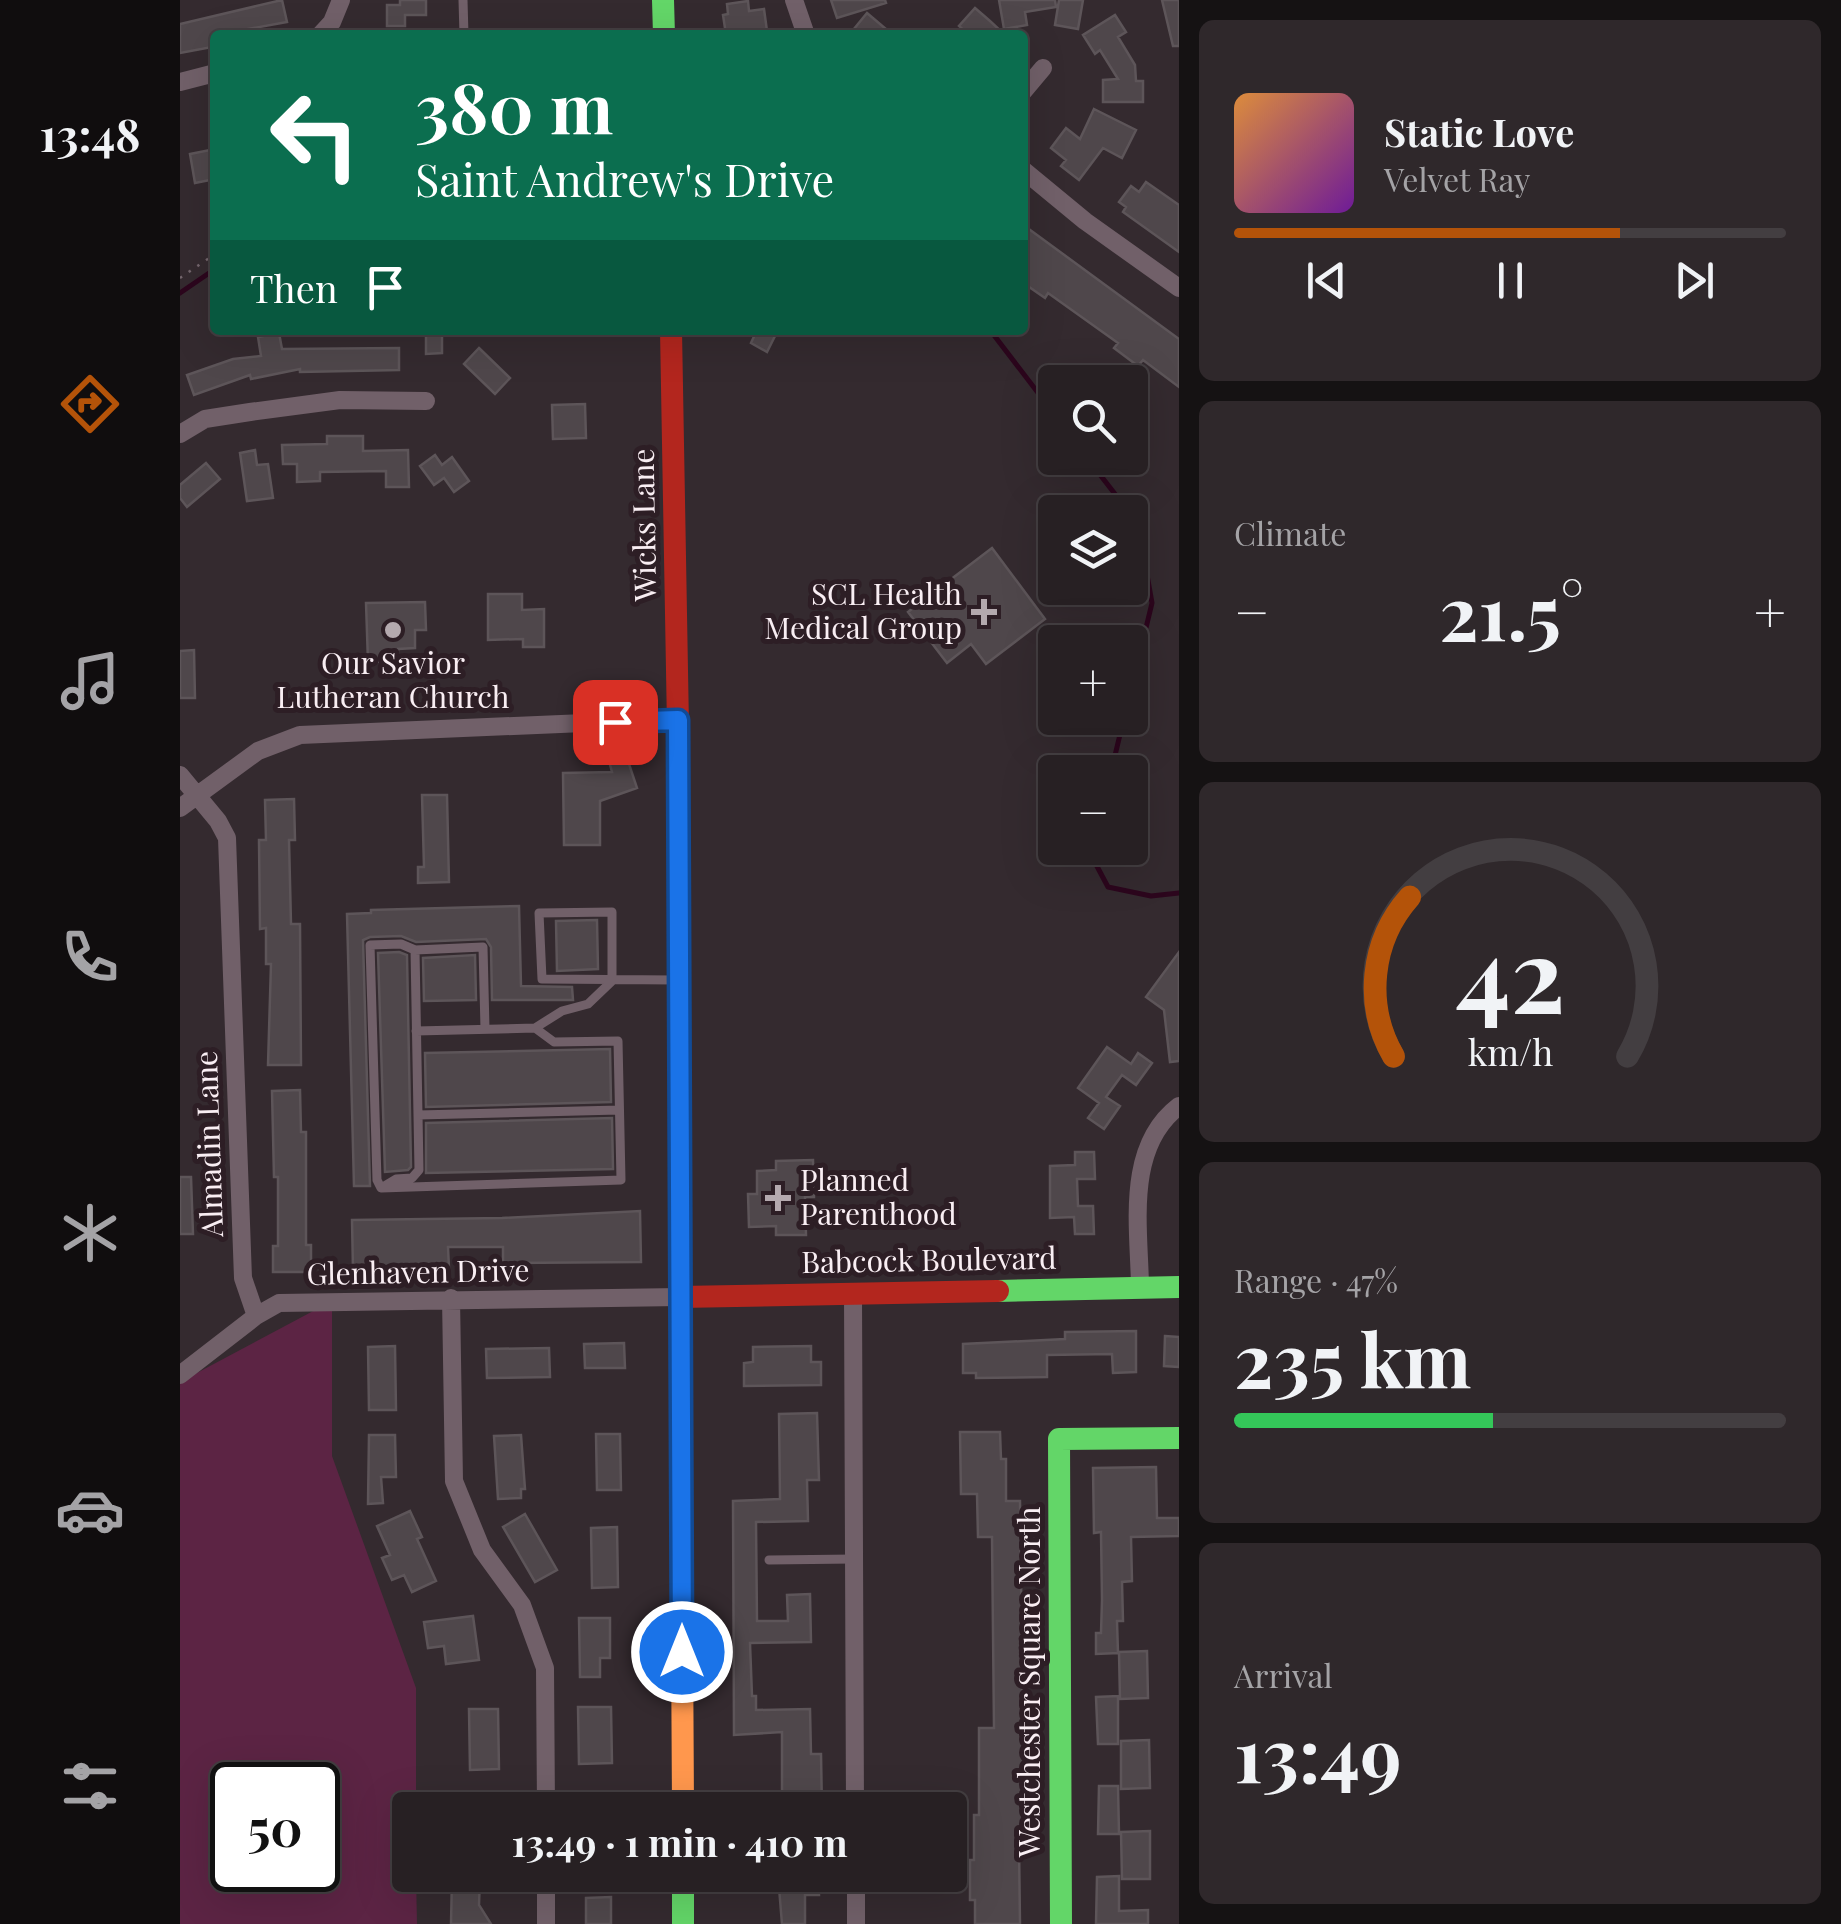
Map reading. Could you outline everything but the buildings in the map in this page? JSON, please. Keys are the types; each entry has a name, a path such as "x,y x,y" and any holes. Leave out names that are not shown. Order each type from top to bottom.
{"main road":[{"path":"663,0 664,30"},
{"name":"Wicks Lane","path":"671,335 678,720 683,1792"},
{"name":"Babcock Boulevard","path":"680,1297 1178,1287"},
{"name":"Westchester Square North","path":"1062,1924 1058,1440 1178,1438"},
{"path":"683,1892 683,1924"}],"street":[{"path":"325,30 341,0"},
{"path":"794,0 804,30"},
{"path":"1028,86 1043,68"},
{"path":"180,82 210,75"},
{"path":"1028,173 1085,221 1178,288"},
{"path":"180,434 206,419 322,402 426,401"},
{"path":"180,808 258,752 300,735 678,720"},
{"name":"Almadin Lane","path":"180,775 218,820 227,838 242,1278 256,1316"},
{"path":"1140,1286 1140,1172 1149,1142 1166,1116 1178,1106"},
{"path":"853,1294 855,1792"},
{"name":"Glenhaven Drive","path":"180,1375 256,1316 279,1303 680,1297"},
{"path":"451,1298 454,1481 482,1550 522,1605 545,1668 546,1792"},
{"path":"546,1892 546,1924"},
{"path":"856,1892 856,1924"}],"lane":[{"path":"463,0 464,30"},
{"path":"416,1031 535,1028 562,1011 588,1004 612,981 612,912 540,913 542,979 612,981 679,980"},
{"path":"381,1188 377,1180 370,945 400,944 415,950 483,947 485,1030"},
{"path":"381,1188 396,1179 412,1178 419,1170 415,950"},
{"path":"381,1188 620,1180 618,1042 554,1042 535,1028"},
{"path":"418,1115 620,1110"},
{"path":"769,1560 854,1559"}],"path":[{"path":"180,278 210,257"}],"shaded area":[{"path":"332,1301 332,1456 416,1688 416,1792 392,1792 392,1892 416,1892 417,1924 180,1924 180,1382"}],"waterway":[{"path":"180,293 210,272"},
{"path":"994,335 1038,393"},
{"path":"1100,475 1116,495"},
{"path":"1147,625 1152,603 1148,580"},
{"path":"1115,755 1120,735"},
{"path":"1096,865 1108,887 1151,896 1179,893"}],"traffic: fast":[{"path":"663,0 664,30"},
{"path":"678,727 681,1453"},
{"path":"998,1291 1179,1287"},
{"path":"1061,1924 1059,1439 1179,1438"},
{"path":"683,1892 683,1924"}],"traffic: slow":[{"path":"681,1453 683,1792"}],"traffic: jam":[{"path":"671,335 678,727"},
{"path":"680,1297 998,1291"}],"place":[{"name":"SCL Health Medical Group","path":"984,612"},
{"name":"Our Savior Lutheran Church","path":"393,630"},
{"name":"Planned Parenthood","path":"778,1198"}],"route":[{"path":"615,722 678,720 682,1652"}]}
